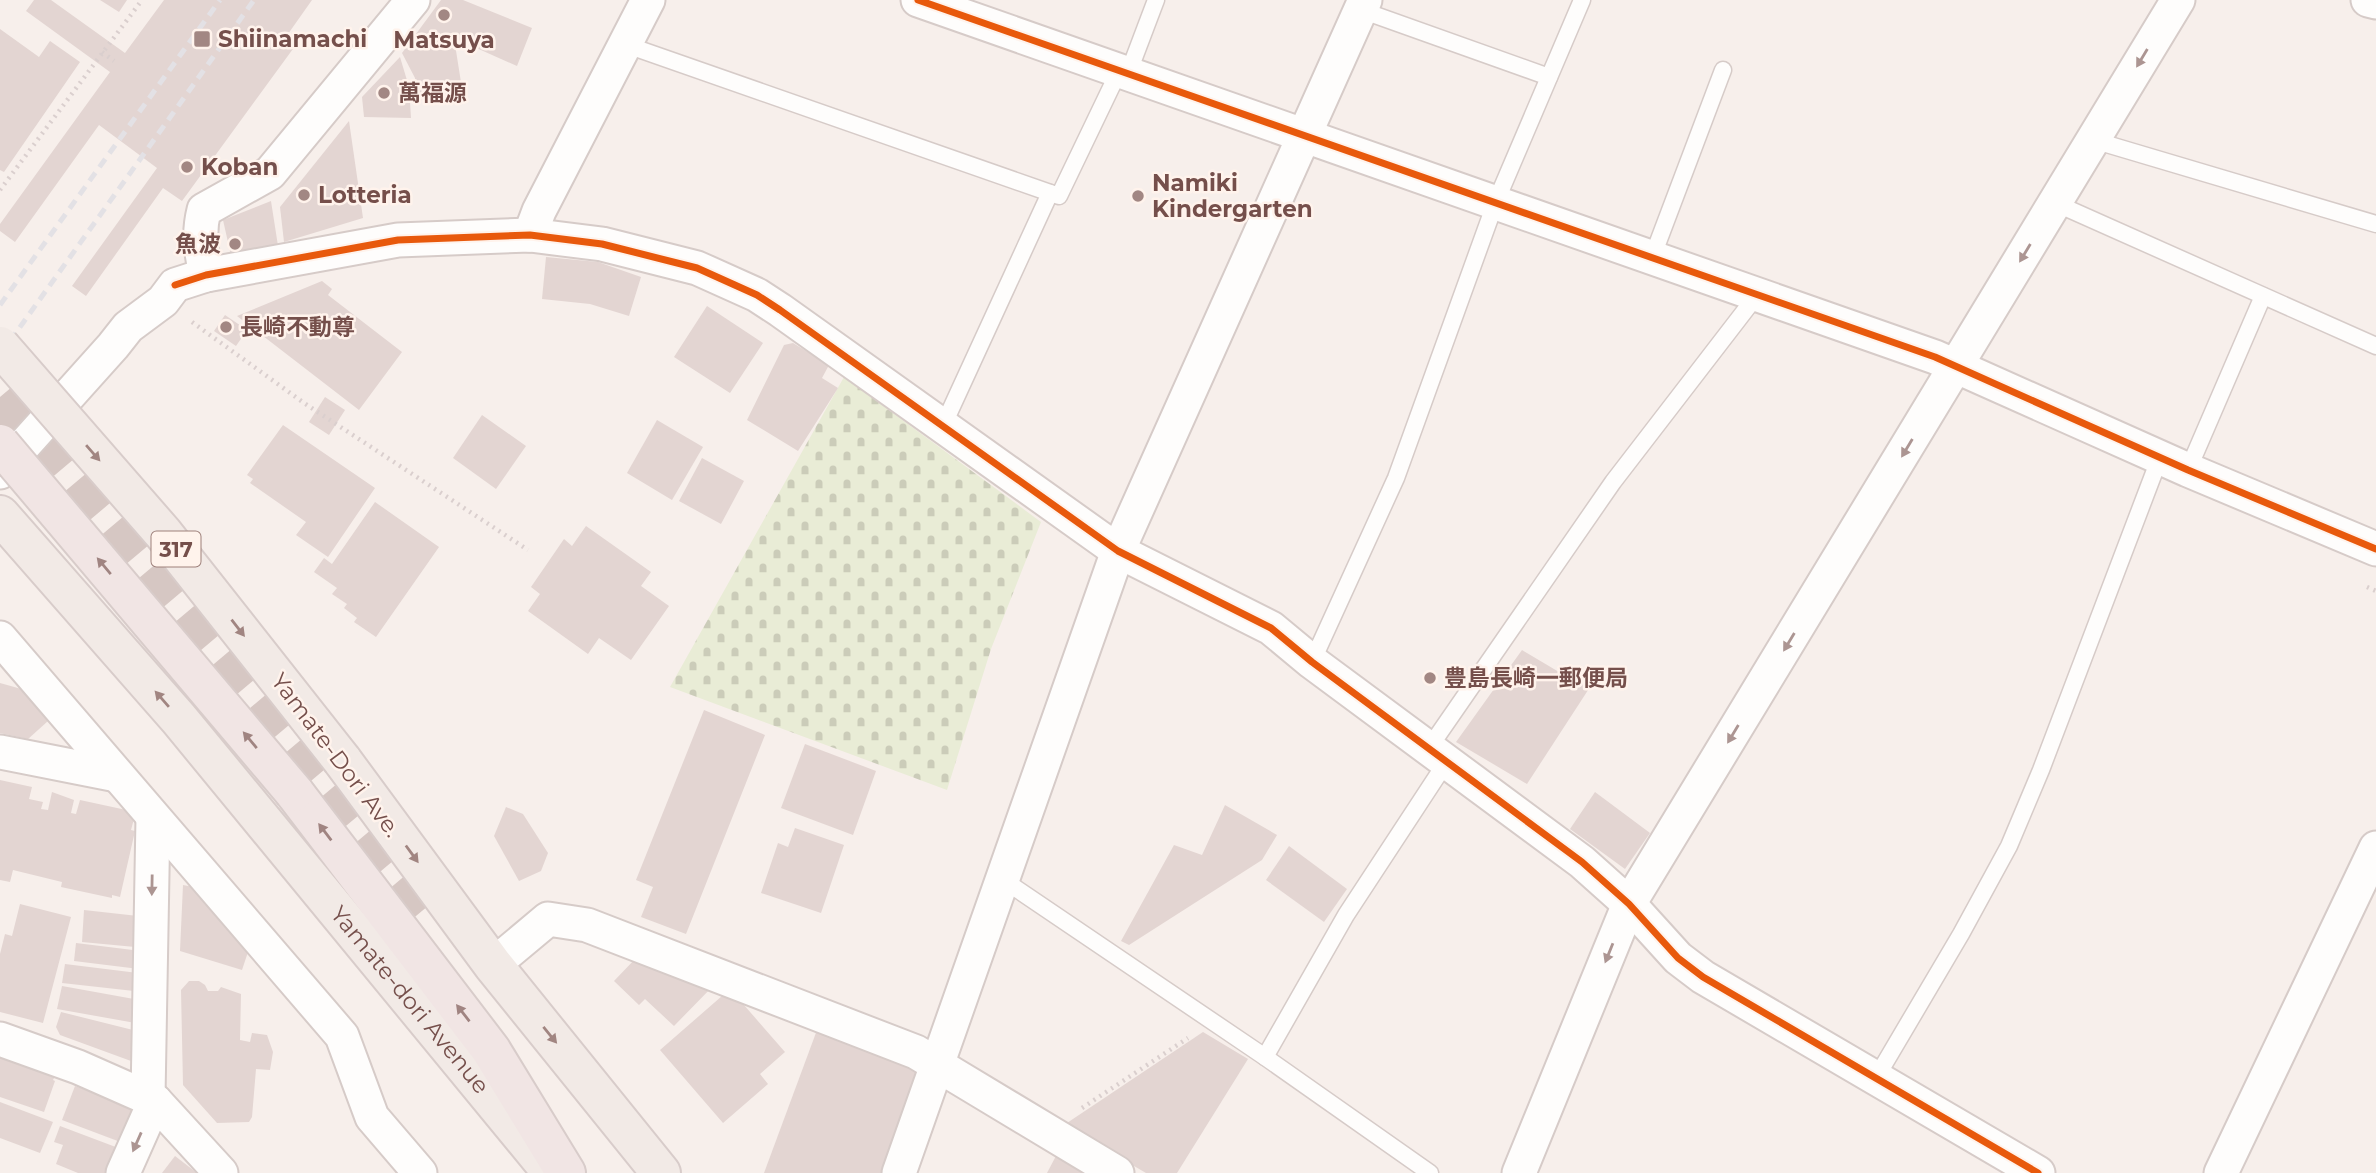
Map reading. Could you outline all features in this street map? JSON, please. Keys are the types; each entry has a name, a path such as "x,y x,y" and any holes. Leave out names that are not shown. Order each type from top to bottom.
{"highway":[{"path":"0,444 294,792 491,1050 566,1173"}],"main road":[{"name":"Yamate-Dori Ave.","path":"0,346 163,533 342,760 494,965 662,1173"},
{"name":"Yamate-dori Avenue","path":"0,515 179,719 553,1173"}],"street":[{"path":"206,275 199,229 204,210 270,173 413,0"},
{"path":"530,235 539,211 648,0"},
{"path":"918,0 1935,357 2376,549"},
{"path":"1519,1173 1629,904 2178,0"},
{"path":"2368,0 2376,2"},
{"path":"899,1173 1118,551 1363,5"},
{"path":"0,472 128,327 163,300 175,285 206,275 398,240 530,235 602,244 697,268 757,295 780,310 1118,551 1271,628 1312,662 1582,862 1629,904 1678,958 1703,977 2038,1173"},
{"path":"0,638 342,1036 372,1117 419,1173"},
{"path":"0,752 117,775"},
{"path":"123,1173 152,1099 153,817"},
{"path":"2221,1173 2376,848"},
{"path":"494,965 548,919 587,925 916,1052 1117,1173"},
{"path":"0,1039 78,1067 152,1099 221,1173"}],"lane":[{"path":"624,44 1059,196 1124,73 1156,0"},
{"path":"1312,662 1396,478 1495,204 1582,0"},
{"path":"1363,5 1549,78"},
{"path":"1652,258 1723,70"},
{"path":"2093,140 2376,224"},
{"path":"943,426 1050,193"},
{"path":"2055,203 2376,346"},
{"path":"1265,1057 1438,754 1613,482 1757,295"},
{"path":"1876,1078 1961,934 2009,846 2174,463 2263,296"},
{"path":"1002,879 1265,1057 1430,1173"}],"path":[{"path":"0,190 142,0"},
{"path":"102,52 114,61"},
{"path":"163,300 304,403 528,550"},
{"path":"1048,1131 1212,1022"}],"green space":[{"path":"844,377 1041,522 991,649 947,790 670,687"}],"building":[{"path":"34,0 51,0 125,53 164,0 312,0 288,34 298,42 182,201 163,188 86,296 72,286 157,168 99,125 15,242 0,231 0,224 110,72 26,11"},
{"path":"100,0 127,0 119,12"},
{"path":"441,0 463,0 532,28 517,66 454,38 463,95 415,101 415,78 402,53"},
{"path":"0,29 39,57 50,41 80,62 4,172 0,170"},
{"path":"400,57 409,87 411,118 364,117 362,97"},
{"path":"349,121 363,218 284,242 280,207"},
{"path":"271,201 278,246 232,260 223,220"},
{"path":"546,257 598,262 641,277 629,316 590,304 542,299"},
{"path":"322,281 332,289 328,295 402,352 359,410 237,316"},
{"path":"707,306 763,343 730,393 674,357"},
{"path":"225,315 247,330 236,346 214,331"},
{"path":"793,343 829,365 822,378 838,388 798,451 747,420 784,345"},
{"path":"325,397 345,410 329,435 309,422"},
{"path":"482,415 526,446 496,489 453,458"},
{"path":"657,420 703,447 672,500 627,473"},
{"path":"283,425 375,488 328,557 296,535 306,522 250,483 253,479 247,475"},
{"path":"702,458 744,481 721,524 679,501"},
{"path":"375,502 439,547 376,637 354,622 357,618 344,608 347,604 332,594 337,588 314,572 324,558 332,564"},
{"path":"586,526 651,572 641,586 669,606 631,660 599,638 588,654 528,611 540,594 531,587 564,539 572,546"},
{"path":"1522,650 1559,672 1563,666 1592,684 1527,784 1456,742"},
{"path":"0,683 32,692 46,711 48,721 28,739 0,733"},
{"path":"704,710 765,735 686,934 641,917 653,887 636,880"},
{"path":"805,744 876,771 853,835 781,808"},
{"path":"0,780 32,787 29,799 43,802 41,809 48,810 52,792 74,800 71,813 76,814 80,800 131,811 135,815 131,830 135,831 120,897 112,895 112,898 61,887 62,882 13,870 10,882 0,880"},
{"path":"1595,792 1650,833 1625,869 1570,829"},
{"path":"1225,805 1277,835 1262,860 1129,945 1121,941 1174,845 1202,855"},
{"path":"506,807 523,814 548,853 541,871 519,881 494,836"},
{"path":"795,828 844,845 821,913 761,893 778,843 788,847"},
{"path":"1289,846 1347,889 1324,922 1266,880"},
{"path":"183,885 199,888 250,946 242,970 180,951"},
{"path":"20,904 71,917 43,1023 0,1012 0,954 5,934 12,936"},
{"path":"84,910 138,916 135,947 82,942"},
{"path":"76,943 141,951 139,969 74,961"},
{"path":"637,957 714,985 674,1026 645,999 639,1005 614,981"},
{"path":"65,964 146,974 143,992 62,983"},
{"path":"189,981 199,981 208,991 218,991 221,987 241,994 240,1040 250,1042 252,1033 267,1035 273,1052 270,1070 256,1069 252,1117 249,1122 217,1123 183,1085 181,990"},
{"path":"62,986 145,1001 141,1024 57,1009"},
{"path":"730,989 785,1052 760,1074 768,1084 723,1123 660,1050"},
{"path":"61,1012 137,1031 143,1057 131,1061 60,1035 56,1027"},
{"path":"817,1030 921,1072 884,1173 764,1173"},
{"path":"1203,1032 1248,1059 1177,1173 1146,1173 1064,1125"},
{"path":"0,1055 56,1074 44,1112 0,1097"},
{"path":"75,1086 134,1107 123,1143 62,1120"},
{"path":"0,1102 53,1122 40,1153 0,1138"},
{"path":"60,1126 121,1149 112,1173 78,1173 56,1164 63,1145 54,1142"},
{"path":"1057,1154 1097,1173 1047,1173"},
{"path":"175,1156 197,1173 162,1173"}],"tunnel":[{"path":"0,397 440,920"}],"railway":[{"path":"0,305 220,0"},
{"path":"0,355 254,0"}],"cycle path":[{"path":"918,0 1935,357 2188,470 2376,549"},
{"path":"175,285 206,275 398,240 530,235 602,244 697,268 757,295 1118,551 1271,628 1312,662 1582,862 1629,904 1678,958 1703,977 2038,1173"}],"place":[{"name":"Matsuya","path":"444,15"},
{"name":"Shiinamachi","path":"202,39"},
{"name":"萬福源","path":"384,93"},
{"name":"Koban","path":"187,167"},
{"name":"Lotteria","path":"304,195"},
{"name":"Namiki Kindergarten","path":"1138,196"},
{"name":"魚波","path":"235,244"},
{"name":"長崎不動尊","path":"226,327"},
{"name":"豊島長崎一郵便局","path":"1430,678"}]}
